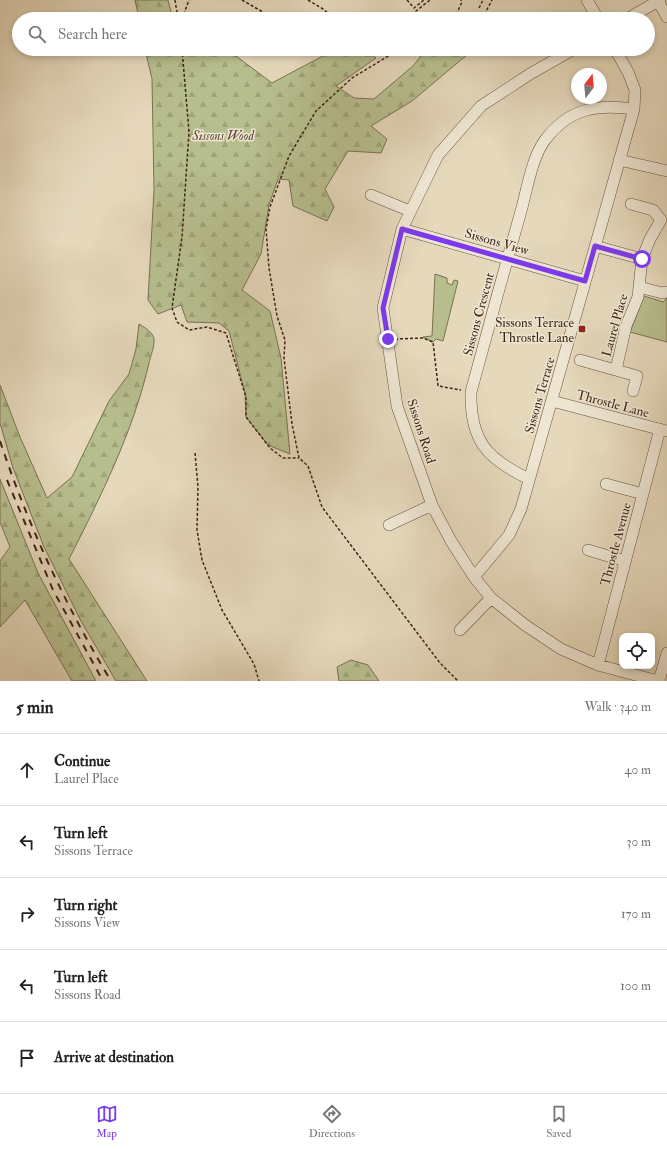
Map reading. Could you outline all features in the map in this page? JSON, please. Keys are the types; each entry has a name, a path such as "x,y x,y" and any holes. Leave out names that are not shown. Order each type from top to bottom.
{"street":[{"path":"587,0 594,12"},
{"path":"639,12 659,1 667,17"},
{"name":"Sissons Road","path":"562,56 530,74 481,106 438,155 410,211 402,229 383,308 397,406 432,505 450,541 474,577 491,598 525,625 561,649 598,665 659,681"},
{"name":"Sissons Terrace","path":"474,577 509,535 521,509 634,109 634,90 628,72 619,56"},
{"name":"Sissons Crescent","path":"529,479 508,469 490,454 478,436 470,414 471,392 534,162 544,140 562,122 585,110 609,106 634,109"},
{"path":"619,160 667,171"},
{"path":"370,195 410,211"},
{"name":"Laurel Place","path":"616,370 626,326 635,306 642,259 650,239 664,220 653,210 631,204"},
{"name":"Sissons View","path":"402,229 585,281"},
{"path":"595,246 642,259"},
{"name":"Laurel Place","path":"639,287 662,293 667,292"},
{"name":"Laurel Place","path":"580,360 637,376 633,391"},
{"name":"Throstle Lane","path":"552,401 663,430"},
{"name":"Throstle Avenue","path":"598,665 643,494 663,430"},
{"path":"606,484 643,494"},
{"path":"389,525 432,505"},
{"path":"588,550 626,560"},
{"path":"460,630 491,598"},
{"path":"659,681 667,653"}],"path":[{"path":"175,0 177,12"},
{"path":"185,12 189,0"},
{"path":"242,0 263,12"},
{"path":"308,0 327,12"},
{"path":"407,0 414,8 424,0"},
{"path":"417,12 416,11 430,0"},
{"path":"457,12 462,2 461,0"},
{"path":"479,8 483,0"},
{"path":"486,12 492,0"},
{"path":"183,56 189,132 182,237 172,308 177,322 189,330 207,327 226,333 246,397 246,416 270,448 282,458 299,458"},
{"path":"388,56 352,78 316,111 289,156 270,207 266,229 269,268 277,316 285,340 284,358 292,424 299,458 308,466 322,507 440,663 458,681"},
{"path":"388,339 424,338 433,342 438,386 471,392"},
{"path":"194,453 198,487 196,530 202,560 222,610 254,664 259,681"}],"green space":[{"path":"135,0 168,0 171,12 138,12"},
{"name":"Sissons Wood","path":"147,56 236,56 272,83 323,56 373,56 376,58 336,86 354,98 374,99 413,66 421,56 466,56 412,101 371,126 387,139 381,153 348,151 325,189 334,207 327,221 293,206 289,180 278,179 269,205 261,254 242,290 270,311 281,358 290,454 268,445 246,417 245,393 229,331 219,323 187,322 181,305 158,314 148,300 154,190 152,79"},
{"path":"435,274 447,278 447,283 452,285 454,280 458,281 443,341 436,339 433,342 423,337 432,336"},
{"path":"644,296 663,302 667,298 667,342 630,332"},
{"path":"139,324 150,332 154,339 142,389 115,463 93,512 69,559 147,681 116,681 81,621 44,547 13,468 0,423 0,385 20,437 47,498 72,477 109,401 129,374 136,349"},
{"path":"0,479 38,573 96,681 72,681 25,600 0,627 0,561 10,547 0,522"},
{"path":"351,660 368,665 379,681 339,681 337,667"}],"railway":[{"path":"0,441 35,534 63,594 111,681"},
{"path":"7,480 53,590 103,681"}],"place":[{"name":"Sissons Terrace Throstle Lane","path":"582,329"}],"route":[{"path":"388,339 383,308 402,229 585,281 595,246 642,259"}]}
